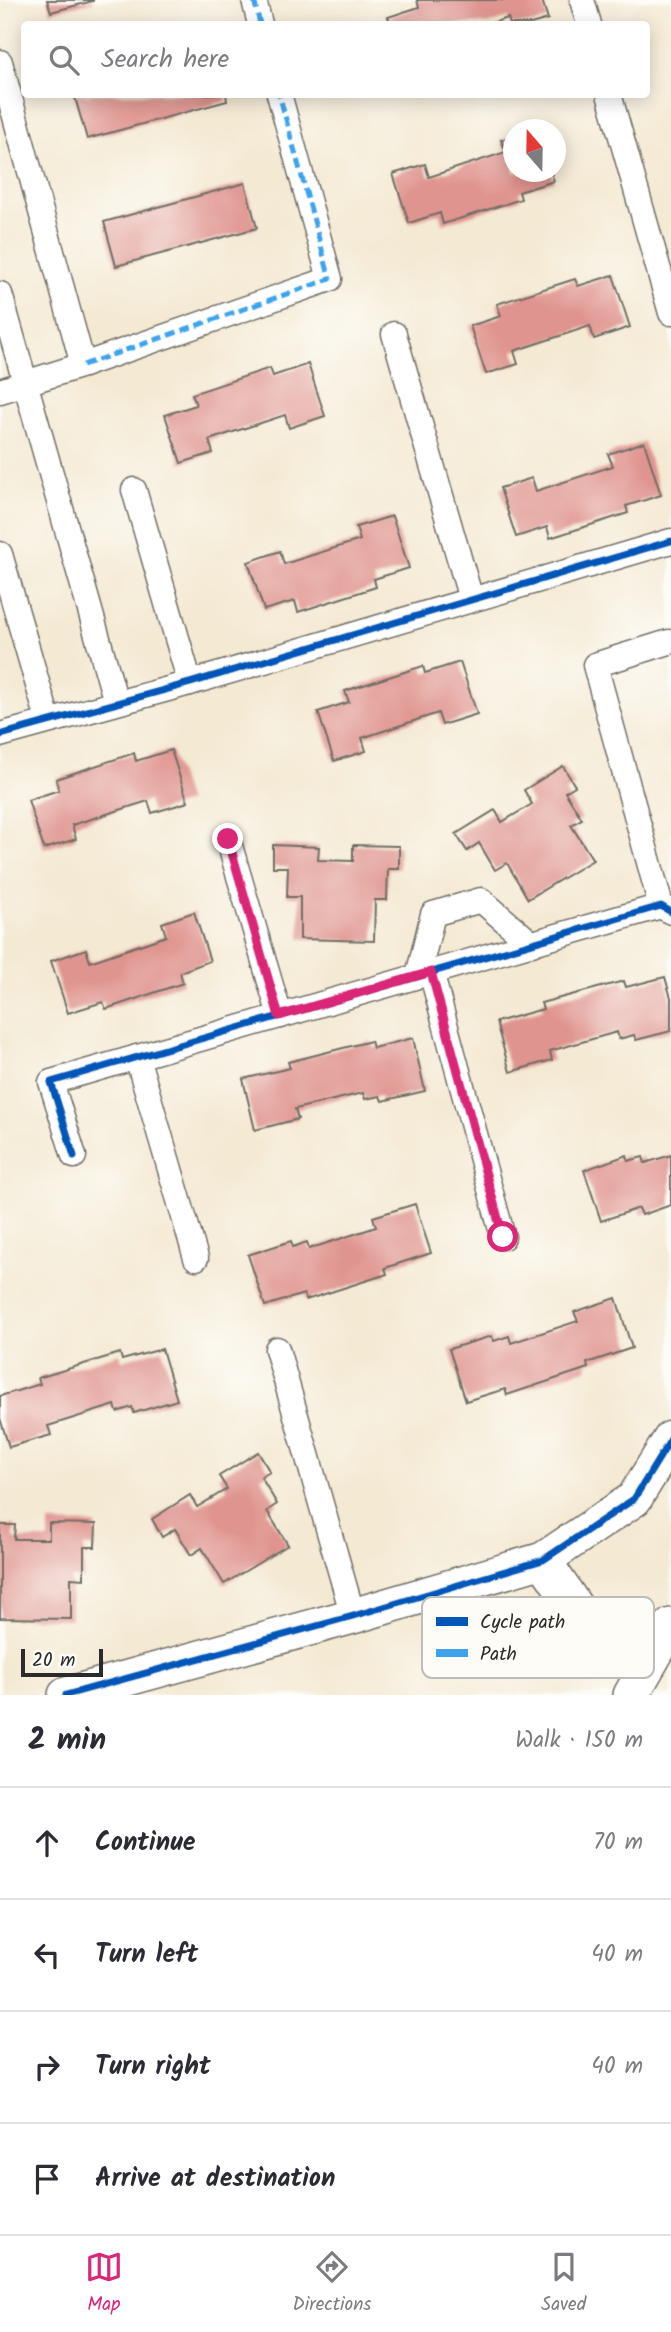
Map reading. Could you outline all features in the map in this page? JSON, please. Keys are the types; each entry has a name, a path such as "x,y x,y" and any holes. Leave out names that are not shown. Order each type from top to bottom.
{"street":[{"path":"254,0 259,21"},
{"path":"582,0 588,21"},
{"path":"0,62 83,365"},
{"path":"0,391 330,279 280,98"},
{"path":"610,98 671,313"},
{"path":"0,294 116,702"},
{"path":"394,334 471,599"},
{"path":"134,490 190,682"},
{"path":"0,735 671,541"},
{"path":"0,554 48,720"},
{"path":"74,1156 51,1082 425,974 666,909 595,665 669,642"},
{"path":"228,839 279,1016"},
{"path":"503,1237 425,974 433,914 469,903 481,900 532,944"},
{"path":"137,1057 196,1258"},
{"path":"277,1349 353,1616"},
{"path":"66,1695 544,1560 634,1500 671,1439"},
{"path":"544,1560 568,1597"},
{"path":"654,1655 671,1626"},
{"path":"631,1695 641,1678"}],"building":[{"path":"47,0 93,0 93,1 51,12"},
{"path":"417,0 542,0 548,19 390,21 388,17 419,7"},
{"path":"75,98 227,98 227,101 87,139"},
{"path":"503,153 503,182 551,182 519,192 521,199 443,224 440,213 409,223 393,174 425,164 429,177"},
{"path":"245,183 257,228 116,266 104,222"},
{"path":"613,275 630,327 594,339 590,326 514,351 518,364 486,374 470,326 501,316 497,304 575,279 578,286"},
{"path":"308,364 325,416 289,428 285,415 209,440 213,453 181,463 165,415 196,405 192,394 270,368 273,376"},
{"path":"644,442 661,495 626,506 628,513 550,538 547,527 516,537 500,488 532,478 536,491 613,466 608,454"},
{"path":"392,516 409,568 374,579 376,587 298,612 295,601 264,610 248,562 280,551 284,564 360,540 356,527"},
{"path":"460,662 477,714 442,725 438,713 362,738 366,751 334,761 318,712 349,702 345,691 423,666 425,673"},
{"path":"171,750 188,802 152,813 148,801 72,825 76,839 44,849 28,800 59,790 56,779 134,753 136,761"},
{"path":"563,766 575,786 565,792 582,819 571,825 593,860 528,899 507,863 495,870 479,843 467,851 456,834 495,810 502,822 532,804 524,790"},
{"path":"273,845 319,847 318,860 353,861 353,845 399,846 399,869 388,869 387,900 375,900 374,941 300,939 300,897 287,897 288,867 273,867"},
{"path":"194,912 210,961 180,972 183,983 106,1009 103,1002 68,1013 51,961 86,949 90,962 166,936 162,923"},
{"path":"665,977 671,998 671,1031 636,1040 634,1035 619,1039 617,1032 550,1051 552,1060 510,1072 496,1022 543,1009 541,1003 624,981 626,987"},
{"path":"413,1038 425,1091 382,1101 380,1096 365,1099 363,1093 295,1109 298,1119 255,1130 243,1079 290,1068 288,1062 371,1041 373,1048"},
{"path":"627,1155 628,1161 643,1157 645,1163 671,1155 671,1205 642,1215 639,1208 601,1221 584,1170"},
{"path":"415,1204 431,1253 385,1268 387,1274 306,1300 304,1294 265,1306 248,1255 291,1241 293,1247 307,1242 309,1249 376,1227 373,1217"},
{"path":"616,1298 632,1348 587,1363 588,1368 507,1395 505,1389 466,1401 449,1349 492,1336 494,1341 509,1336 511,1343 578,1321 574,1312"},
{"path":"162,1349 177,1400 134,1413 132,1407 117,1412 115,1405 48,1426 51,1435 9,1447 0,1418 0,1396 40,1384 38,1378 120,1353 122,1360"},
{"path":"258,1452 270,1472 261,1477 277,1504 267,1511 288,1545 224,1584 202,1548 191,1555 175,1529 162,1537 152,1519 190,1495 197,1507 227,1489 219,1476"},
{"path":"49,1523 96,1524 95,1547 84,1547 84,1579 71,1578 71,1619 0,1618 0,1525 15,1525 14,1539 49,1539"}],"marked path":[{"path":"254,0 259,21"},
{"path":"83,365 330,279 280,98"}],"cycle path":[{"path":"0,735 190,683 671,541"},
{"path":"74,1156 51,1082 661,906 671,912"},
{"path":"66,1695 353,1616 543,1560 634,1499 671,1439"}],"route":[{"path":"228,839 279,1016 431,972 503,1237"}]}
